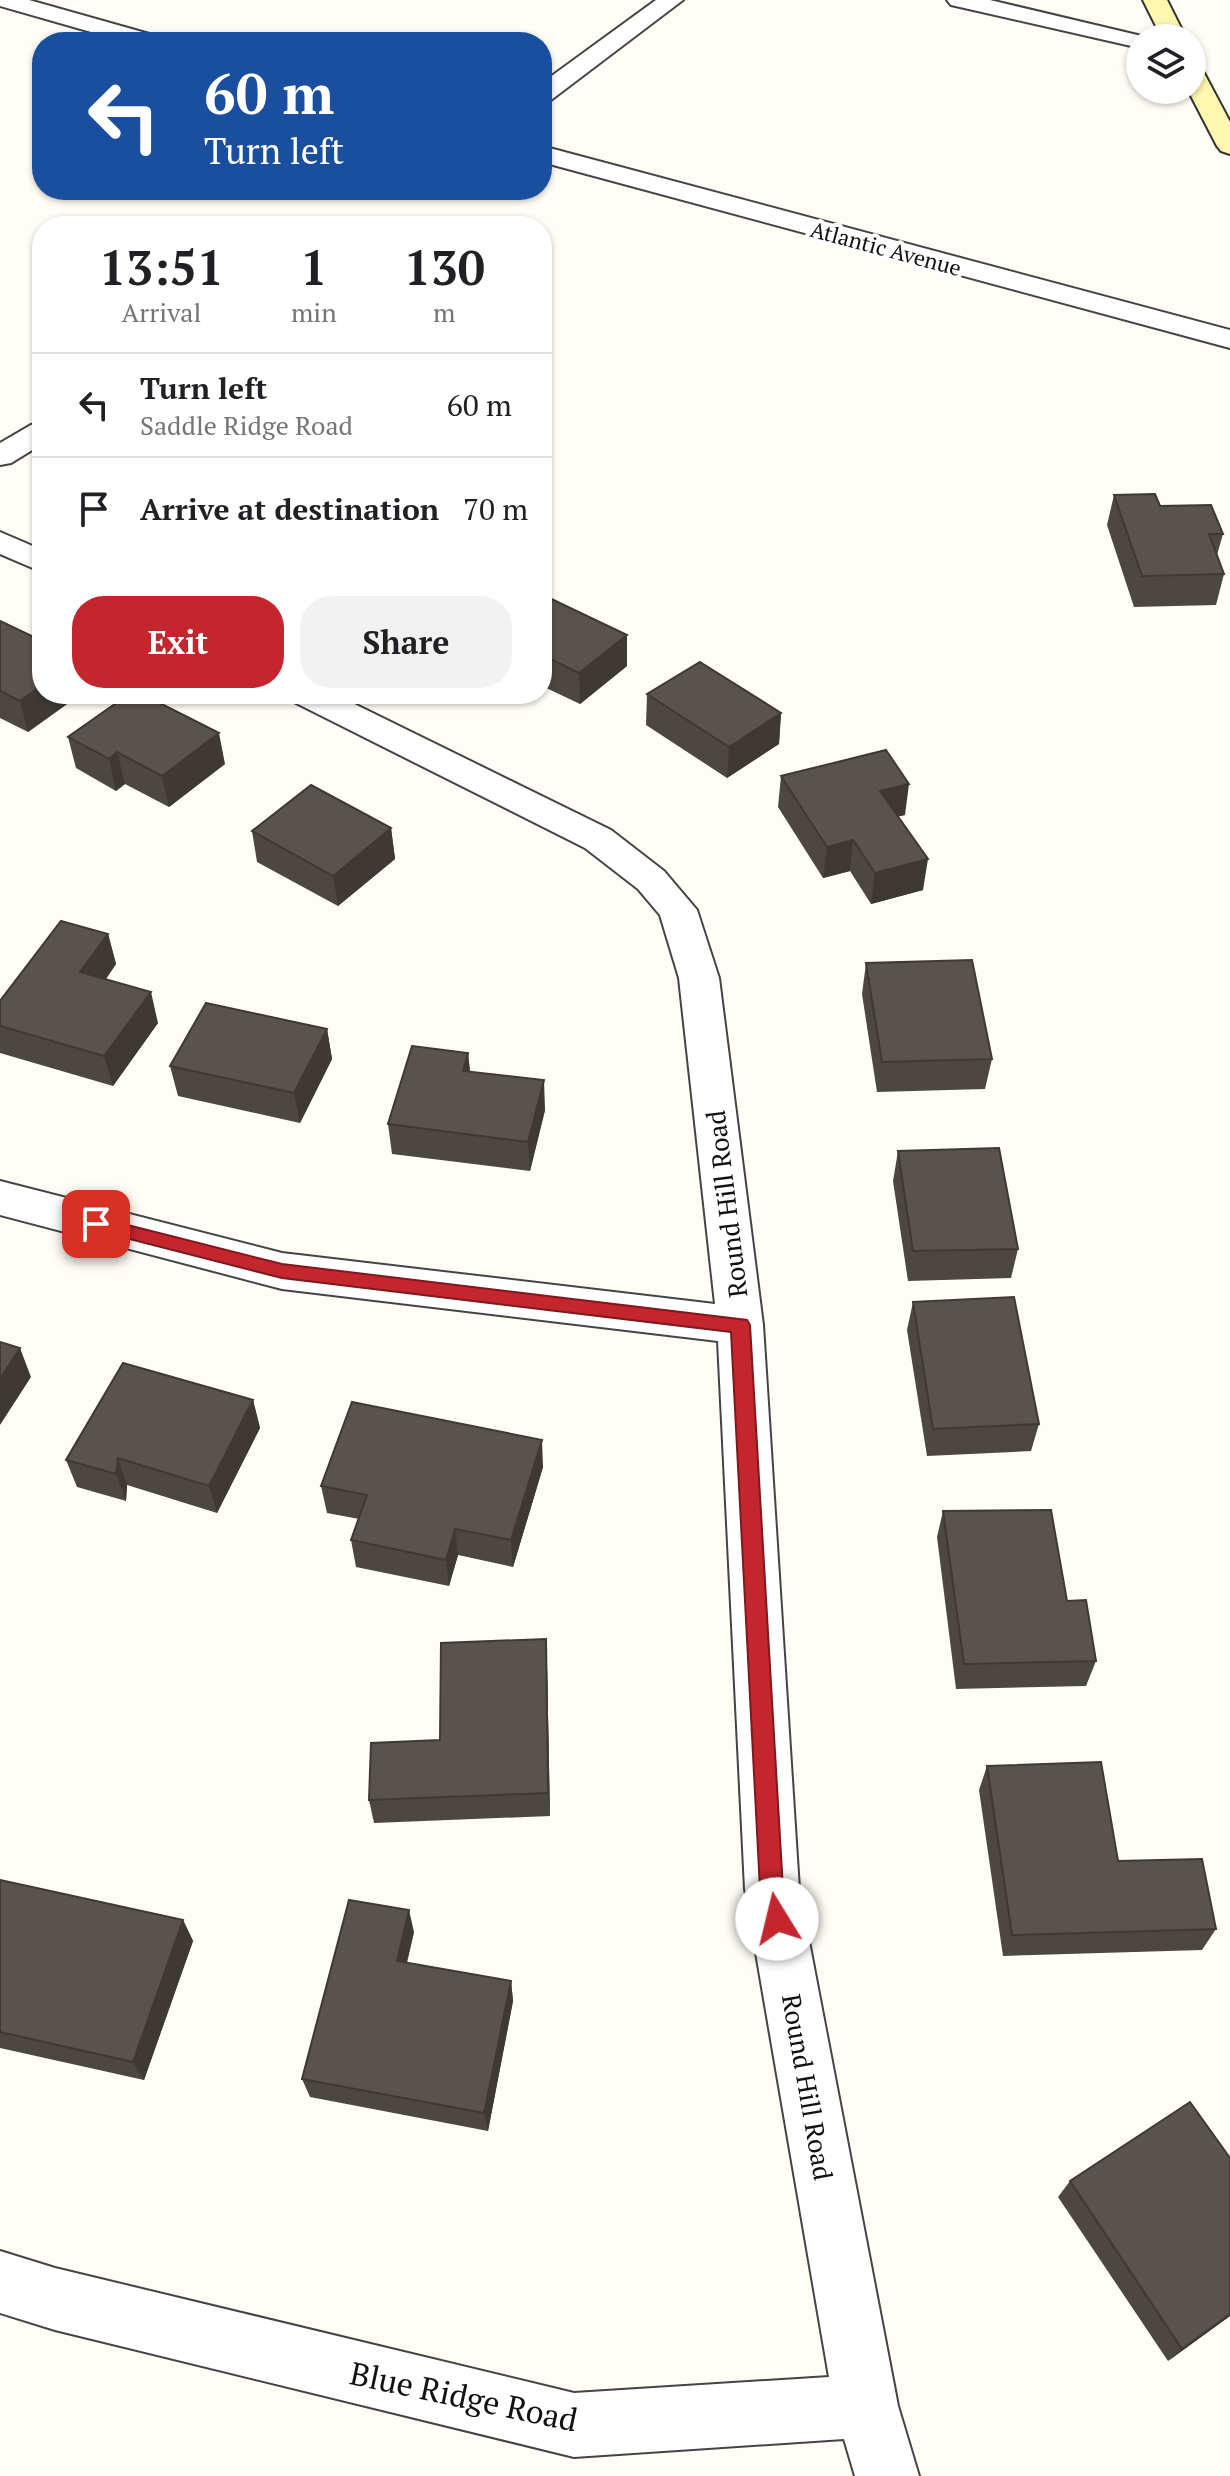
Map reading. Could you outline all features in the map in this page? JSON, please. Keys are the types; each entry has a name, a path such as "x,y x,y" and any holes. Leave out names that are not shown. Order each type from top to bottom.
{"main road":[{"path":"1155,0 1167,24"},
{"path":"1206,100 1230,146"}],"street":[{"path":"3,0 117,32"},
{"path":"552,88 671,0"},
{"path":"959,0 1126,38"},
{"name":"Atlantic Avenue","path":"552,157 1230,339"},
{"path":"0,456 32,437"},
{"path":"0,542 32,557"},
{"name":"Round Hill Road","path":"326,704 598,839 651,880 678,910 699,978 740,1325 772,1889 866,2406"},
{"path":"0,1198 282,1271 740,1325"},
{"name":"Blue Ridge Road","path":"0,2282 55,2299 574,2425 866,2406"},
{"path":"866,2406 887,2476"}],"building":[{"path":"1155,494 1160,506 1211,505 1223,534 1209,534 1224,574 1142,576 1114,495"},
{"path":"552,599 627,635 579,673 552,660"},
{"path":"0,621 32,636 32,692 20,701 0,691"},
{"path":"700,662 781,713 729,747 647,694"},
{"path":"115,704 162,704 219,733 162,776 117,752 109,759 68,737"},
{"path":"886,750 909,784 880,791 928,859 875,873 853,840 827,847 781,776"},
{"path":"311,785 391,828 333,876 252,831"},
{"path":"61,921 108,934 80,972 151,992 104,1056 0,1026 0,1001"},
{"path":"972,960 992,1059 882,1062 866,963"},
{"path":"206,1003 327,1029 294,1093 170,1066"},
{"path":"412,1046 468,1053 463,1071 544,1080 528,1142 388,1124"},
{"path":"999,1148 1018,1249 913,1251 898,1151"},
{"path":"1014,1297 1039,1424 933,1429 913,1302"},
{"path":"0,1342 20,1348 0,1379"},
{"path":"123,1363 253,1400 209,1486 118,1458 116,1474 66,1460"},
{"path":"352,1402 542,1440 511,1540 455,1529 446,1560 351,1540 367,1495 321,1486"},
{"path":"1051,1510 1067,1601 1086,1600 1096,1661 964,1664 943,1511"},
{"path":"546,1639 548,1793 369,1800 371,1743 440,1740 441,1643"},
{"path":"1101,1762 1118,1861 1202,1859 1216,1929 1012,1935 987,1766"},
{"path":"0,1880 183,1920 133,2062 0,2032"},
{"path":"349,1900 409,1910 397,1961 511,1981 484,2113 302,2079"},
{"path":"1190,2102 1230,2158 1230,2314 1182,2349 1070,2181"}],"route":[{"path":"96,1224 282,1271 740,1325 772,1889 777,1919"}]}
